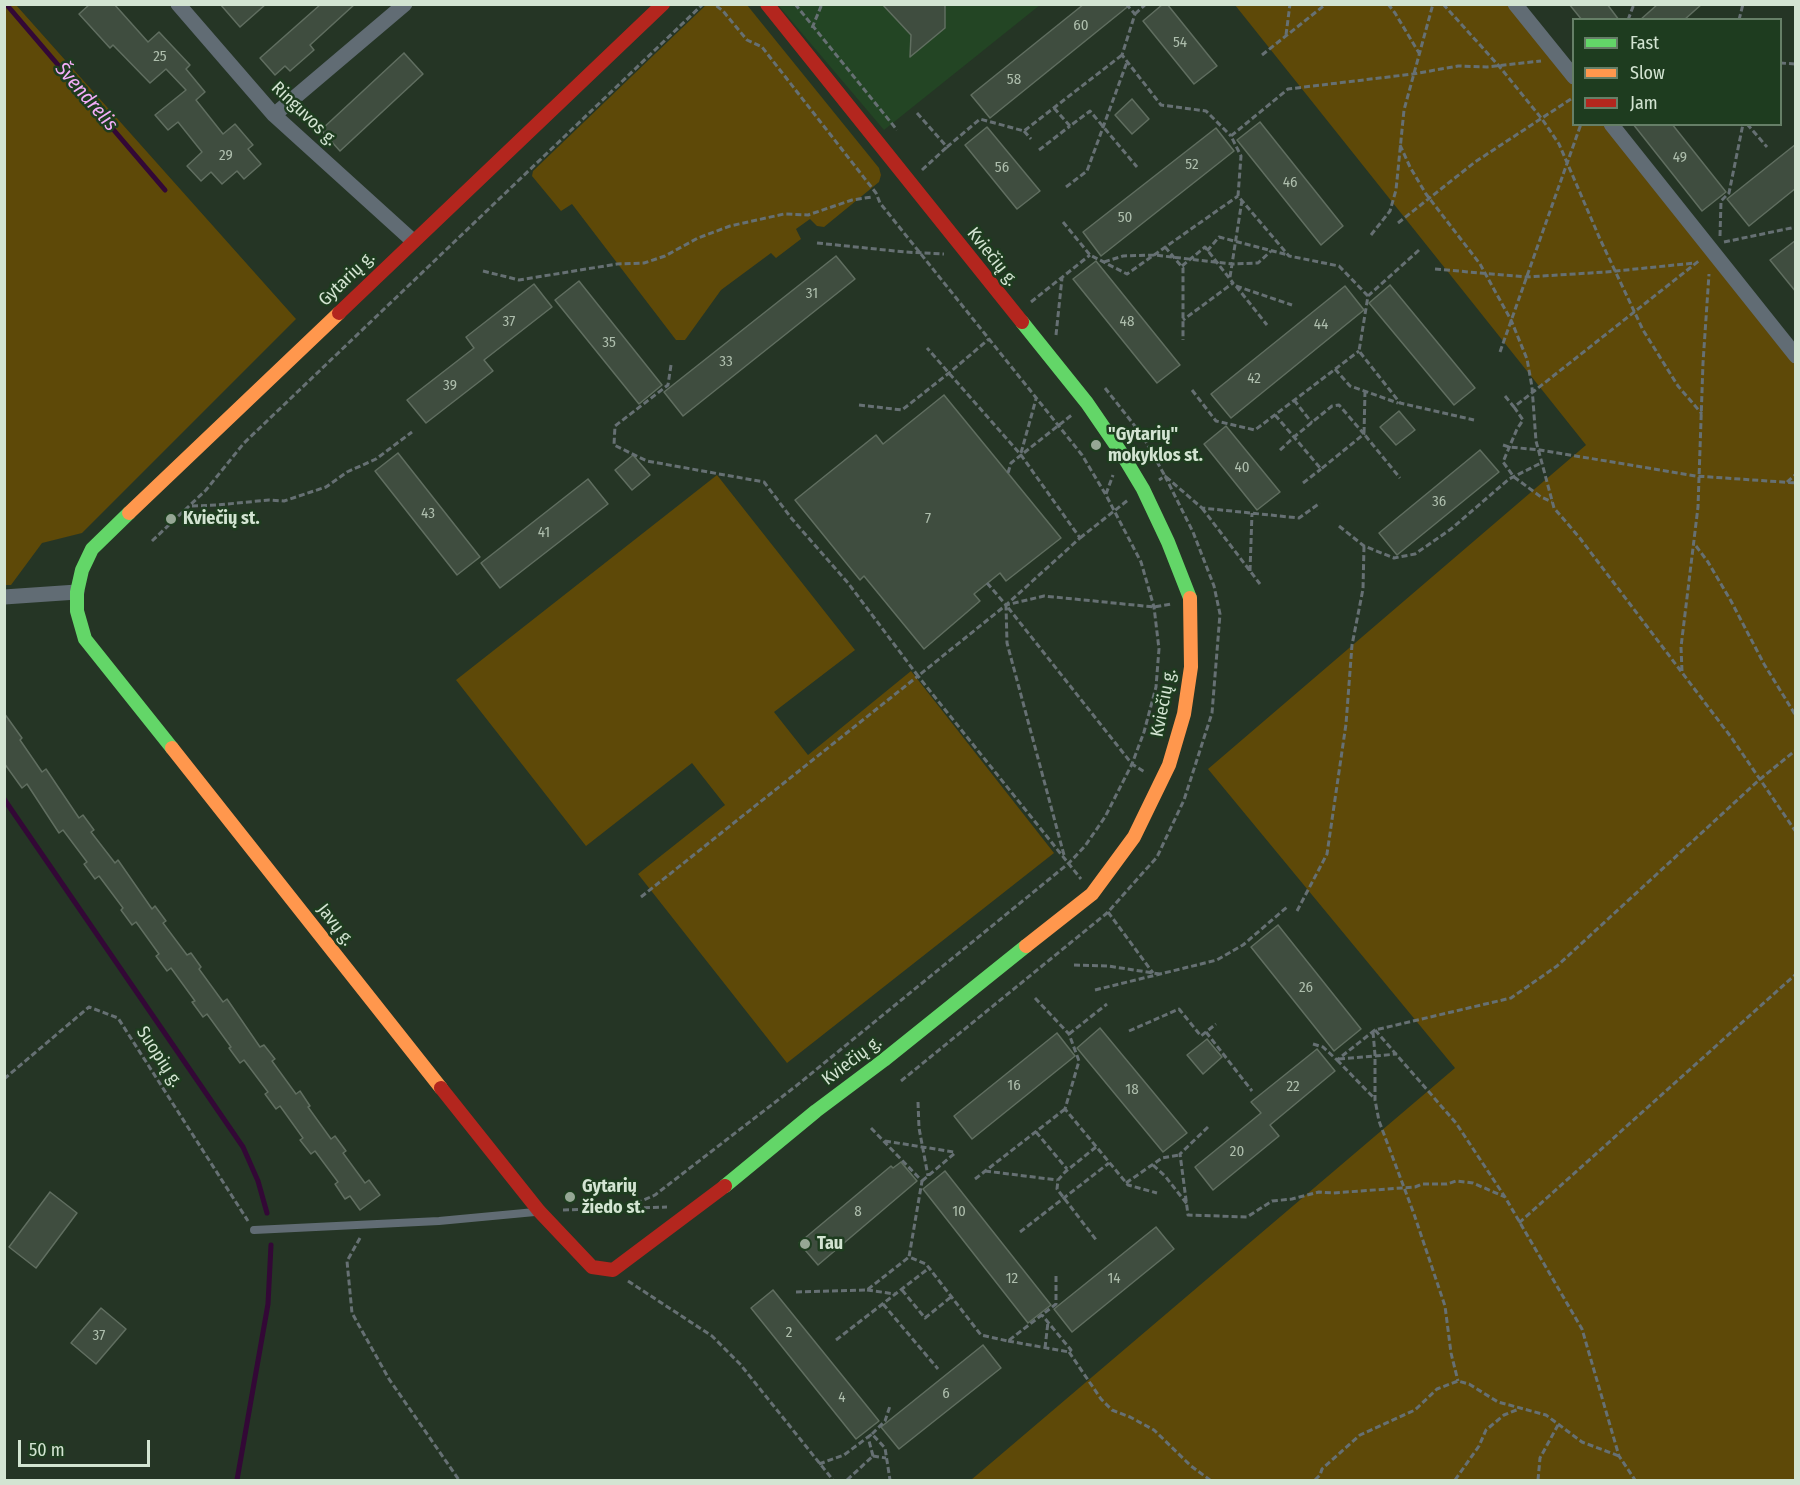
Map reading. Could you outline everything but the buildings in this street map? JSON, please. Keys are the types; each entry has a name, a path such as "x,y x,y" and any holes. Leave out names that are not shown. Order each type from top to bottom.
{"street":[{"name":"Ringuvos g.","path":"178,4 274,115 413,241"},
{"path":"274,115 405,4"},
{"name":"Gytarių g.","path":"77,592 82,570 92,549 663,4"},
{"name":"Kviečių g.","path":"613,1270 699,1207 816,1111 884,1060 1092,894 1134,837 1169,765 1184,714 1191,667 1190,598 1168,542 1143,489 1087,403 767,4"},
{"path":"1515,4 1572,75"},
{"path":"1613,126 1796,356"},
{"path":"4,597 77,592"},
{"name":"Javų g.","path":"77,592 77,611 85,639 539,1211 592,1267 613,1270"}],"lane":[{"path":"254,1230 378,1224 539,1211"}],"path":[{"path":"152,541 206,490 244,443 703,4"},
{"path":"628,1207 655,1195 740,1130 1069,863 1085,846 1106,817 1132,764 1144,732 1156,687 1160,649 1154,607 1141,562 1082,455 920,252 762,46 747,40 723,11 714,4"},
{"path":"795,4 897,130"},
{"path":"1126,4 1135,15"},
{"path":"1024,131 1122,55 1135,15 1146,4"},
{"path":"1286,36 1290,4"},
{"path":"1262,55 1326,4"},
{"path":"1388,4 1419,53"},
{"path":"1371,235 1390,211 1396,190 1404,110 1432,4"},
{"path":"1443,4 1542,118 1568,161 1643,330 1678,386 1702,414"},
{"path":"1122,55 1161,105 1206,111 1231,136 1241,156 1238,196 1289,256"},
{"path":"1231,136 1288,89 1413,74 1458,66 1499,66 1558,58"},
{"path":"1066,187 1087,171 1127,62"},
{"path":"1398,224 1475,162 1572,98"},
{"path":"1054,108 1070,126"},
{"path":"1039,150 1090,111 1137,167"},
{"path":"917,113 947,147"},
{"path":"909,181 981,119 1024,131 1031,139"},
{"path":"1500,352 1580,126"},
{"path":"1745,126 1729,194 1721,201 1720,243 1796,227"},
{"path":"1747,126 1767,147"},
{"path":"1400,145 1410,167 1430,199 1485,273 1511,320 1527,359 1532,387 1536,441 1554,508 1579,537 1731,737 1796,832"},
{"path":"1063,222 1090,255 1127,274 1238,196"},
{"path":"483,271 519,280 617,264 644,263 665,256 698,238 730,226 784,214 808,215 852,200 872,197"},
{"path":"1230,277 1242,200"},
{"path":"1207,250 1215,244 1219,237 1289,256 1339,266 1368,296"},
{"path":"817,243 920,252"},
{"path":"1165,247 1183,268 1183,340"},
{"path":"1182,266 1205,247 1267,326"},
{"path":"1192,390 1216,421 1255,430 1359,351 1368,296 1419,250"},
{"path":"1104,262 1123,255 1154,255 1232,264 1258,262 1271,251"},
{"path":"1682,673 1681,647 1695,544 1706,303 1711,251"},
{"path":"1015,315 1090,255"},
{"path":"1435,269 1526,277 1615,271 1697,262 1514,407"},
{"path":"1054,362 1062,278"},
{"path":"1183,320 1234,284"},
{"path":"1234,284 1292,305"},
{"path":"859,405 902,410 989,339"},
{"path":"927,348 1021,455 1080,538"},
{"path":"1359,351 1400,403"},
{"path":"671,365 668,385 615,426 614,444 647,461 764,482 792,519 848,583 918,676 1092,894"},
{"path":"1335,369 1350,386 1400,403 1474,420"},
{"path":"901,1081 1108,912 1157,857 1184,800 1212,713 1220,614 1214,586 1193,532 1165,476 1142,435 1106,388"},
{"path":"1304,483 1364,434 1365,391"},
{"path":"1505,396 1523,420 1503,462 1514,477 1541,497 1552,502"},
{"path":"1021,455 1036,399"},
{"path":"1294,400 1312,423"},
{"path":"1278,452 1332,406 1340,405 1400,478"},
{"path":"1008,473 1011,463 1076,411"},
{"path":"1275,415 1321,469"},
{"path":"190,506 268,500 284,501 326,487 347,472 376,459 412,432"},
{"path":"1503,444 1509,447 1540,450 1699,477 1796,483"},
{"path":"1339,526 1364,546 1394,558 1415,554 1451,530 1514,477 1543,462"},
{"path":"1787,482 1796,474"},
{"path":"1165,476 1202,508 1260,584"},
{"path":"641,897 1006,605 1080,538 1143,489"},
{"path":"1202,508 1299,518 1320,503"},
{"path":"1250,572 1252,513"},
{"path":"1695,544 1708,562 1764,664 1796,716"},
{"path":"1297,911 1327,854 1346,724 1353,645 1363,589 1364,546"},
{"path":"987,583 1132,764 1150,776"},
{"path":"1006,605 1044,596 1154,607 1176,603"},
{"path":"1006,605 1007,643 1065,858"},
{"path":"1337,1060 1374,1031 1511,998 1557,966 1759,780 1796,750"},
{"path":"1178,796 1184,800"},
{"path":"1095,990 1217,960 1243,945 1287,907"},
{"path":"1108,912 1153,973"},
{"path":"1074,965 1108,966 1162,974"},
{"path":"1519,1222 1796,974"},
{"path":"975,1179 1065,1109 1079,1061 1069,1034 1035,998"},
{"path":"1069,1034 1107,1004"},
{"name":"Suopių g.","path":"4,1080 88,1007 118,1018 254,1230"},
{"path":"1129,1031 1179,1010 1201,1036 1216,1024"},
{"path":"1374,1031 1397,1054 1456,1123 1505,1197 1581,1329 1619,1456 1635,1480"},
{"path":"1374,1031 1375,1100 1382,1132 1445,1306 1451,1353 1458,1381"},
{"path":"1206,1032 1252,1091"},
{"path":"1313,1044 1323,1047 1375,1100"},
{"path":"1337,1060 1397,1054"},
{"path":"918,1102 919,1128 928,1176"},
{"path":"1065,1109 1126,1183 1157,1193"},
{"path":"1126,1183 1162,1158 1180,1154 1208,1127"},
{"path":"871,1128 922,1181"},
{"path":"1036,1132 1068,1170"},
{"path":"867,1290 909,1257 922,1181 955,1153 883,1140"},
{"path":"1096,1147 1058,1180 1057,1189 1097,1241"},
{"path":"1180,1154 1188,1215 1247,1217 1272,1200 1292,1199 1319,1192 1404,1188 1456,1181 1473,1184 1505,1197"},
{"path":"1020,1232 1109,1163"},
{"path":"1153,1165 1165,1176 1187,1204"},
{"path":"985,1171 1058,1180"},
{"path":"539,1211 699,1207"},
{"path":"378,1224 358,1240 347,1261 352,1313 389,1379 459,1480"},
{"path":"909,1257 926,1264 981,1335 1069,1353"},
{"path":"836,1340 929,1268"},
{"path":"613,1270 649,1297 712,1336 740,1364 833,1480"},
{"path":"1008,1341 1056,1304 1056,1275"},
{"path":"796,1292 867,1290 896,1294"},
{"path":"902,1290 925,1318 951,1297"},
{"path":"883,1304 938,1369"},
{"path":"1042,1315 1071,1350 1069,1353 1101,1399 1112,1410 1154,1430 1191,1466 1210,1480"},
{"path":"1045,1348 1048,1322"},
{"path":"1315,1480 1322,1469 1360,1435 1415,1410 1437,1389 1458,1381 1469,1384 1498,1402 1545,1415 1582,1442 1619,1456"},
{"path":"819,1464 844,1455 870,1435 885,1421 890,1406"},
{"path":"1455,1480 1479,1446 1486,1430 1504,1414 1520,1409"},
{"path":"1538,1480 1540,1458 1558,1425"},
{"path":"870,1435 873,1456"},
{"path":"870,1435 885,1448 890,1480"},
{"path":"873,1456 886,1458"},
{"path":"846,1480 873,1456"}],"shaded area":[{"path":"707,4 747,5 879,168 881,175 879,182 824,227 817,226 810,219 796,229 801,239 776,258 771,253 721,290 685,340 676,340 572,204 561,211 532,176 533,171"},
{"path":"4,5 16,5 296,319 82,533 42,543 11,585 5,585"},
{"path":"778,5 1040,5 884,130"},
{"path":"1235,5 1515,5 1572,76 1572,126 1612,126 1795,356 1795,1480 971,1480 1455,1068 1208,769 1586,445"},
{"path":"717,475 855,650 774,712 808,755 911,671 1054,853 787,1063 638,874 725,805 692,763 586,846 456,680"}],"waterway":[{"name":"Švendrelis","path":"6,4 165,190"},
{"path":"4,799 243,1147 258,1181 267,1213"},
{"path":"237,1480 268,1304 271,1245"}],"traffic: fast":[{"path":"1022,322 1087,403 1122,454 1143,489 1168,542 1190,598"},
{"path":"129,513 92,549 82,570 77,592 77,611 85,639 172,748"},
{"path":"725,1186 816,1111 884,1060 1026,946"}],"traffic: slow":[{"path":"129,513 339,313"},
{"path":"1026,946 1092,894 1134,837 1169,765 1184,714 1191,667 1190,598"},
{"path":"172,748 441,1088"}],"traffic: jam":[{"path":"339,313 663,4"},
{"path":"767,4 1022,322"},
{"path":"441,1088 539,1211 592,1267 613,1270 725,1186"}],"place":[{"name":"\"Gytarių\" mokyklos st.","path":"1096,445"},
{"name":"Kviečių st.","path":"171,519"},
{"name":"Gytarių žiedo st.","path":"570,1197"},
{"name":"Tau","path":"805,1244"}]}
